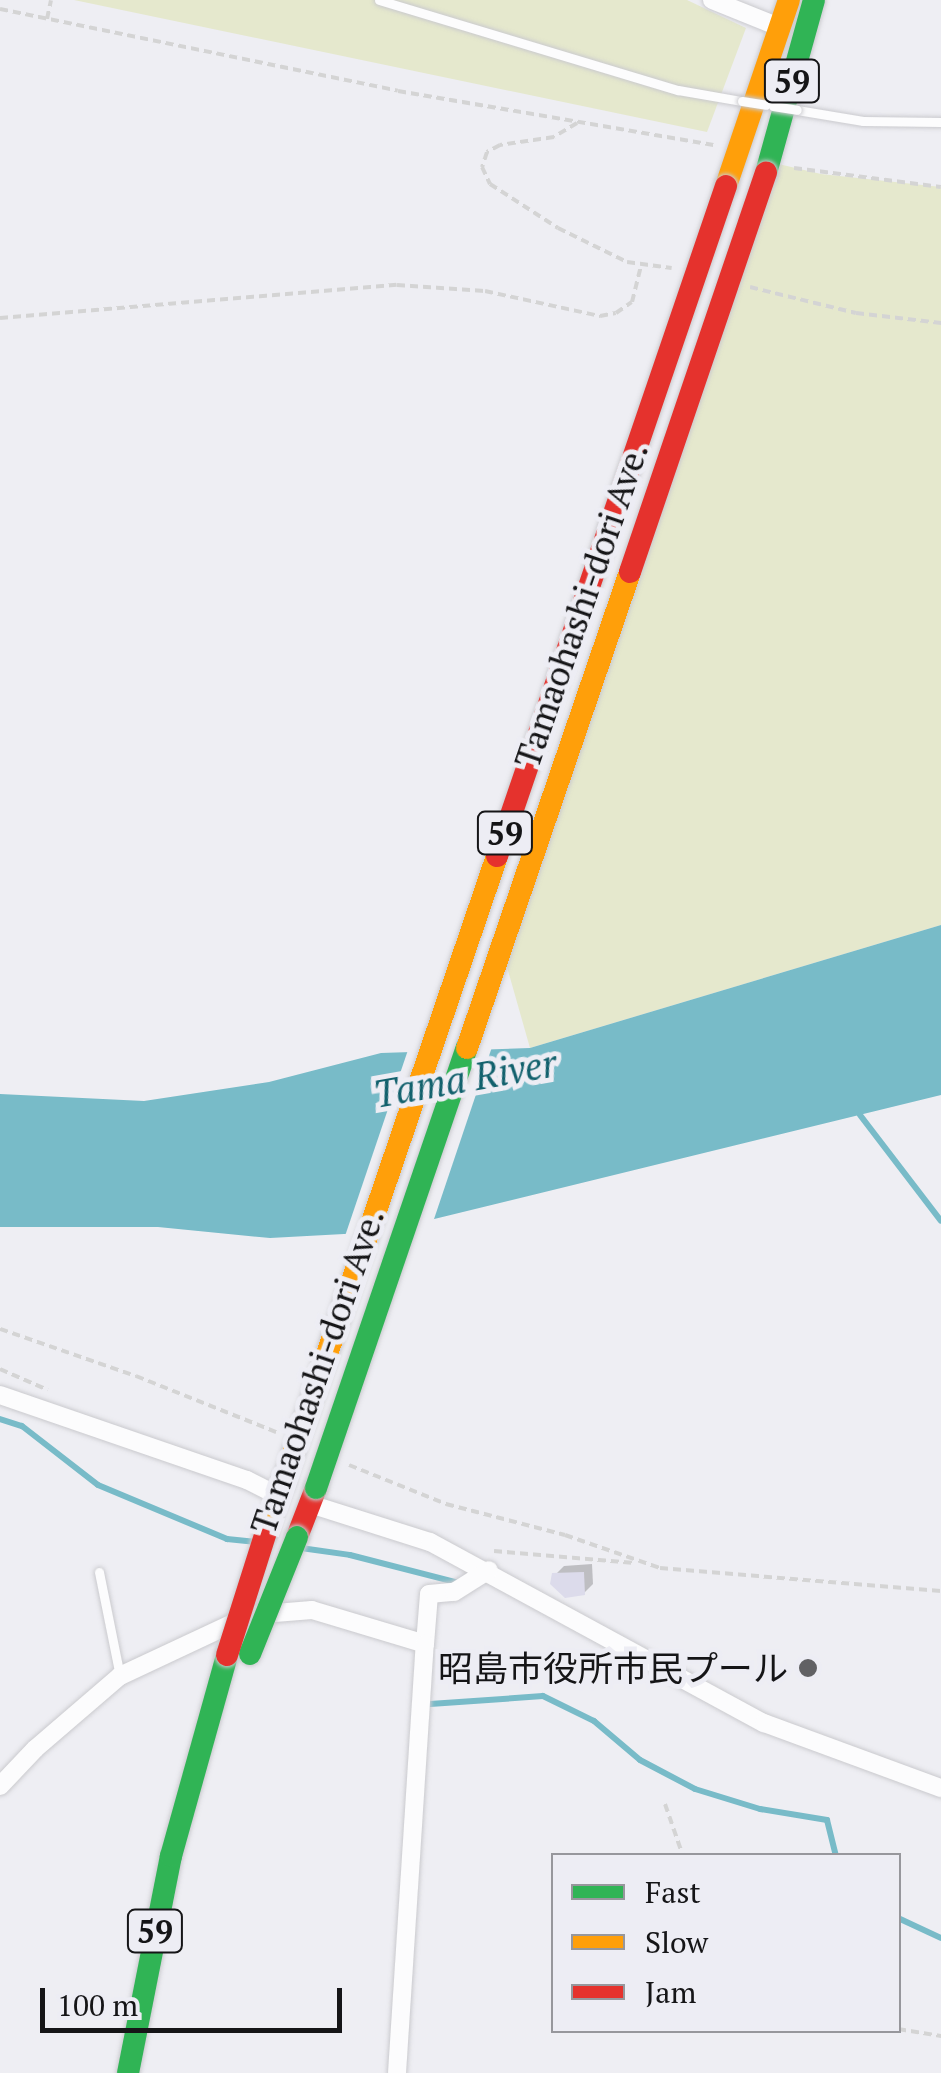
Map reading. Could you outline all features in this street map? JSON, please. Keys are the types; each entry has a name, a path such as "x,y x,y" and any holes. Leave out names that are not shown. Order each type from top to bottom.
{"main road":[{"name":"Tamaohashi-dori Ave.","path":"128,2073 168,1872 238,1655 266,1532 789,0"},
{"name":"Tamaohashi-dori Ave.","path":"238,1655 297,1537 313,1496 768,167 814,0"}],"street":[{"path":"712,0 779,27"},
{"path":"0,1396 247,1480 282,1488"},
{"path":"313,1496 430,1542 484,1575 764,1723 941,1788"},
{"path":"396,2073 429,1594 454,1592 484,1575"},
{"path":"0,1786 35,1749 120,1676 250,1614 312,1610 425,1644"}],"lane":[{"path":"379,0 678,90 863,122 941,122"},
{"path":"99,1572 120,1676"}],"path":[{"path":"47,19 51,0"},
{"path":"0,9 577,123 705,142 737,153"},
{"path":"487,152 500,145 554,137 577,123"},
{"path":"768,167 941,187"},
{"path":"0,318 397,286 485,290 600,316 616,313 632,302 641,267"},
{"path":"0,1328 136,1376 286,1436"},
{"path":"334,1458 446,1504 565,1535 639,1563"},
{"path":"484,1550 639,1563 690,1572 941,1591"},
{"path":"665,1804 682,1853"},
{"path":"901,2029 941,2036"}],"green space":[{"path":"74,0 687,0 746,28 707,132"},
{"path":"770,162 821,174 941,187 941,925 530,1048 501,946"}],"water":[{"name":"Tama River","path":"941,925 941,1095 381,1232 270,1238 158,1227 0,1227 0,1094 144,1101 269,1082 381,1053 530,1048"}],"pier":[{"path":"493,1044 432,1225 381,1237 344,1239 409,1047"}],"building":[{"path":"584,1572 585,1595 565,1598 550,1584 552,1573"}],"waterway":[{"path":"860,1115 941,1221"},
{"path":"0,1419 22,1426 98,1485 227,1539 254,1542"},
{"path":"301,1548 350,1555 459,1583"},
{"path":"430,1704 543,1696 594,1721 640,1760 695,1789 760,1809 827,1820 835,1853"},
{"path":"901,1919 941,1938"}],"traffic: fast":[{"path":"766,173 814,0"},
{"path":"316,1488 467,1048"},
{"path":"250,1654 297,1537"},
{"path":"128,2073 171,1856 227,1655"}],"traffic: slow":[{"path":"726,186 789,0"},
{"path":"467,1048 630,572"},
{"path":"284,1480 497,856"},
{"path":"266,1532 284,1480"}],"traffic: jam":[{"path":"630,572 766,173"},
{"path":"497,856 726,186"},
{"path":"297,1537 316,1488"},
{"path":"227,1655 266,1532"}],"place":[{"name":"昭島市役所市民プール","path":"808,1668"}]}
